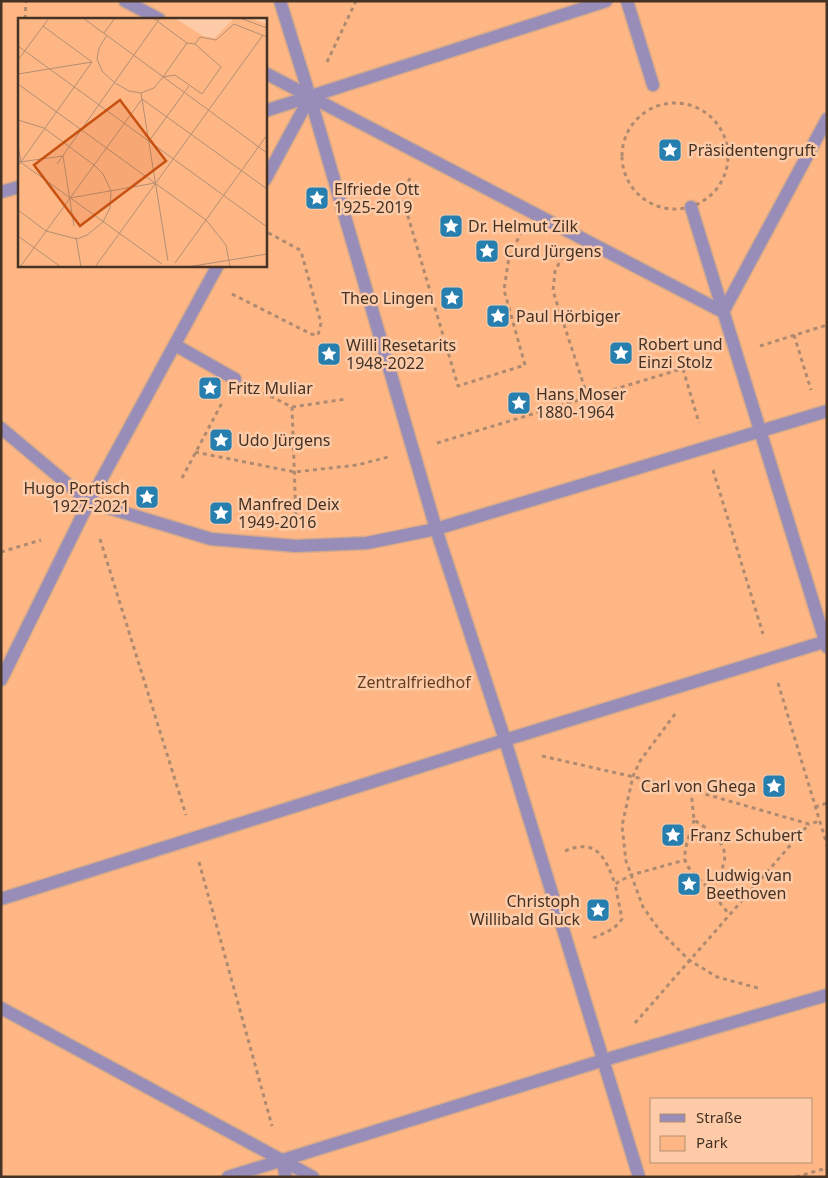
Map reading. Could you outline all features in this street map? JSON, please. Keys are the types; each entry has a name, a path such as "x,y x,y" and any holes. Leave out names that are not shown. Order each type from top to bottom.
{"street":[{"path":"124,1 157,18"},
{"path":"280,1 310,96 436,529 505,740 639,1177"},
{"path":"266,110 606,1"},
{"path":"627,1 653,85"},
{"path":"266,74 723,312"},
{"path":"266,178 310,96"},
{"path":"723,312 827,119"},
{"path":"1,192 18,187"},
{"path":"1,899 505,740 826,643 691,206"},
{"path":"1,680 89,502 217,266"},
{"path":"175,345 235,379"},
{"path":"1,428 89,502 211,539 296,546 367,543 436,529 827,411"},
{"path":"228,1177 604,1060 827,995"},
{"path":"1,1008 313,1177"},
{"path":"282,1160 286,1177"}],"path":[{"path":"25,18 26,1"},
{"path":"310,96 356,1"},
{"path":"676,103 692,106 707,114 718,125 726,140 728,156 725,173 717,188 706,199 691,206 675,209 658,206 643,198 632,187 625,172 622,155 625,139 633,124 645,113 660,105 676,103"},
{"path":"420,154 402,196 458,386 526,365 504,290 510,257 532,213"},
{"path":"209,282 311,334 318,335 321,323 300,250 266,232"},
{"path":"574,235 555,271 553,290 588,398"},
{"path":"195,452 295,472 357,465 413,451 827,325"},
{"path":"683,369 826,843"},
{"path":"182,478 235,379 292,407 346,399"},
{"path":"292,407 296,546"},
{"path":"678,711 640,761 633,776 622,826 626,861 642,907 660,931 689,960 717,977 763,989"},
{"path":"505,740 539,755 691,790 809,824 820,821"},
{"path":"691,790 694,820 686,846 685,860 692,872 716,895 730,914"},
{"path":"815,807 827,803"},
{"path":"694,820 719,840 723,847 725,861 715,881 716,895"},
{"path":"634,1024 809,824"},
{"path":"542,862 571,849 589,847 599,852 608,866 615,884 622,919 618,925 609,932 569,947"},
{"path":"615,884 631,875 685,860"},
{"path":"796,1177 827,1168"}],"green space":[{"name":"Zentralfriedhof","path":"1,1 827,1 827,1177 1,1177"}],"place":[{"name":"Präsidentengruft","path":"670,150"},
{"name":"Elfriede Ott 1925-2019","path":"317,198"},
{"name":"Dr. Helmut Zilk","path":"451,226"},
{"name":"Curd Jürgens","path":"487,251"},
{"name":"Theo Lingen","path":"452,298"},
{"name":"Paul Hörbiger","path":"498,316"},
{"name":"Robert und Einzi Stolz","path":"621,353"},
{"name":"Willi Resetarits 1948-2022","path":"329,354"},
{"name":"Fritz Muliar","path":"210,388"},
{"name":"Hans Moser 1880-1964","path":"519,403"},
{"name":"Udo Jürgens","path":"221,440"},
{"name":"Hugo Portisch 1927-2021","path":"147,497"},
{"name":"Manfred Deix 1949-2016","path":"221,513"},
{"name":"Carl von Ghega","path":"774,786"},
{"name":"Franz Schubert","path":"673,835"},
{"name":"Ludwig van Beethoven","path":"689,884"},
{"name":"Christoph Willibald Gluck","path":"598,910"}]}
